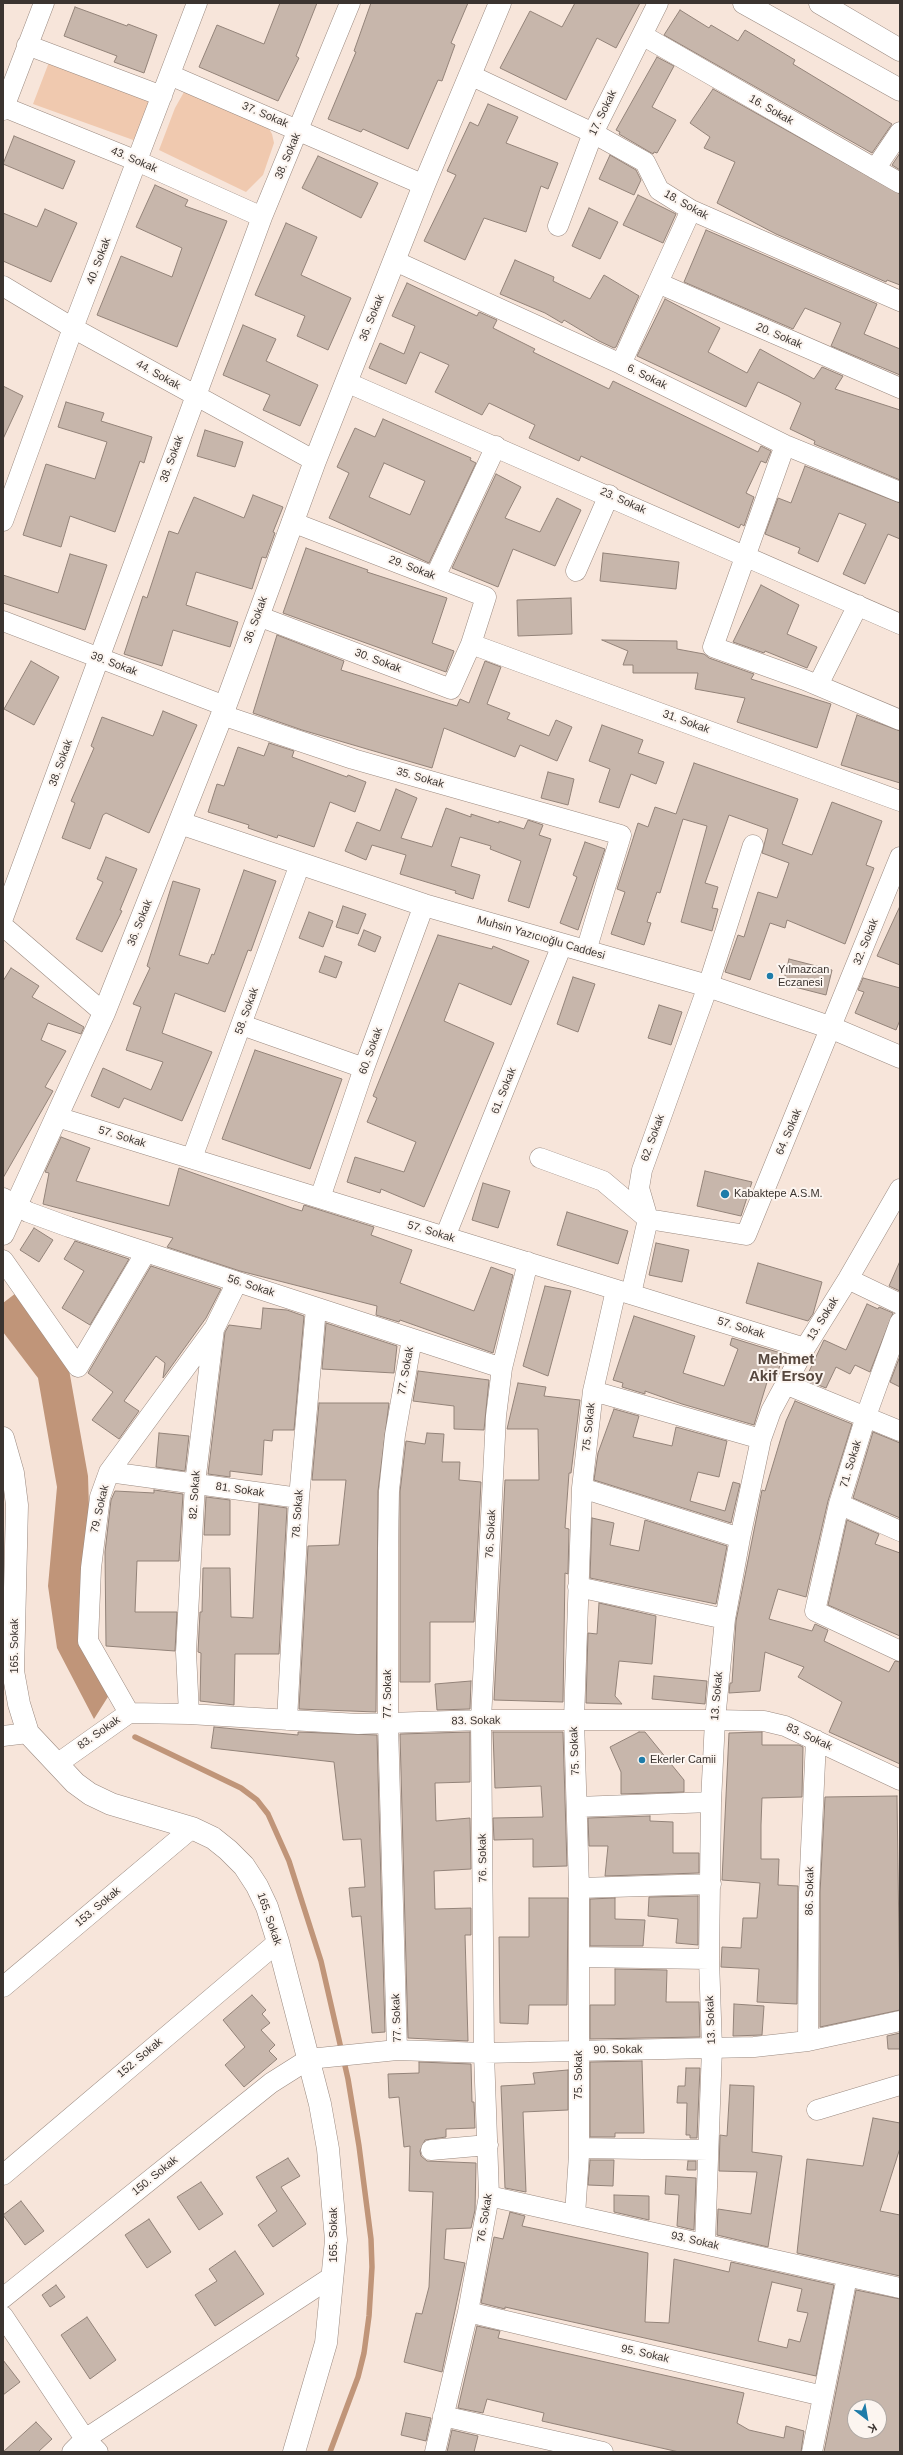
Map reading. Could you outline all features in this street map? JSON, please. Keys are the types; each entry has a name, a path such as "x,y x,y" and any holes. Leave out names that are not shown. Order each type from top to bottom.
{"main road":[{"name":"36. Sokak","path":"3,1234 10,1202 57,1117 104,1013 223,711 315,460 424,185 500,3"},
{"path":"744,3 900,90"},
{"path":"820,3 900,50"},
{"name":"Muhsin Yazıcıoğlu Caddesi","path":"180,823 424,905 708,986 832,1028 900,1057"},
{"name":"165. Sokak","path":"3,1438 14,1473 17,1505 13,1671 19,1704 28,1732 74,1783 90,1794 111,1804 192,1828 213,1838 244,1866 257,1886 267,1907 278,1942 309,2059 328,2149 334,2194 336,2240 334,2276 326,2343 294,2452"}],"street":[{"path":"4,108 27,44 44,3"},
{"name":"40. Sokak","path":"3,521 73,328 197,3"},
{"name":"38. Sokak","path":"3,918 262,217 300,129 350,3"},
{"name":"17. Sokak","path":"558,226 593,133 658,3"},
{"name":"16. Sokak","path":"642,35 900,183"},
{"path":"27,44 162,96"},
{"name":"37. Sokak","path":"170,75 300,129 424,185"},
{"name":"18. Sokak","path":"470,75 593,133 645,162 659,190 691,210 900,301"},
{"name":"43. Sokak","path":"4,108 137,161 262,217"},
{"path":"875,169 900,132"},
{"path":"621,364 691,210"},
{"name":"6. Sokak","path":"395,261 621,364 785,445 900,492"},
{"name":"20. Sokak","path":"658,283 900,388"},
{"name":"44. Sokak","path":"3,286 73,328 195,396 315,460"},
{"name":"23. Sokak","path":"346,382 745,554 900,624"},
{"path":"785,445 712,647 818,685 900,720"},
{"path":"435,578 496,446"},
{"path":"576,571 609,495"},
{"name":"29. Sokak","path":"292,522 486,597 471,644"},
{"path":"818,685 858,605"},
{"name":"30. Sokak","path":"258,616 452,689 471,644"},
{"name":"39. Sokak","path":"3,621 99,658 223,711"},
{"name":"31. Sokak","path":"471,644 900,802"},
{"name":"35. Sokak","path":"223,711 353,759 621,834 586,951"},
{"name":"62. Sokak","path":"624,1292 648,1219 639,1188 642,1170 708,986 753,844"},
{"name":"32. Sokak","path":"832,1028 900,857"},
{"name":"58. Sokak","path":"192,1158 300,864"},
{"name":"60. Sokak","path":"320,1198 364,1068 424,905"},
{"path":"3,926 104,1013"},
{"name":"61. Sokak","path":"445,1237 562,945"},
{"path":"242,1025 364,1068"},
{"name":"64. Sokak","path":"648,1219 746,1236 832,1028"},
{"name":"57. Sokak","path":"57,1117 805,1348"},
{"path":"540,1158 603,1181 648,1219"},
{"name":"13. Sokak","path":"705,2243 712,2048 709,1959 711,1802 715,1720 725,1619 761,1439 771,1411 805,1348 848,1279 900,1189"},
{"name":"56. Sokak","path":"10,1202 69,1227 502,1368"},
{"path":"3,1260 78,1367 146,1252"},
{"name":"76. Sokak","path":"435,2452 468,2312 490,2196 484,2053 481,1720 496,1416 502,1368 528,1262"},
{"path":"848,1279 900,1304"},
{"name":"82. Sokak","path":"189,1714 186,1652 195,1483 214,1329 237,1282"},
{"name":"75. Sokak","path":"575,2215 579,2148 579,1888 574,1719 582,1488 593,1391 624,1292"},
{"name":"78. Sokak","path":"286,1720 299,1498 316,1308"},
{"name":"71. Sokak","path":"900,1322 866,1416 839,1504 815,1611 900,1651"},
{"name":"79. Sokak","path":"129,1713 88,1641 87,1619 94,1533 100,1497 109,1472 214,1329"},
{"name":"77. Sokak","path":"398,2050 388,1724 390,1491 395,1435 412,1339"},
{"path":"785,1384 900,1431"},
{"path":"593,1391 761,1439"},
{"name":"81. Sokak","path":"109,1472 299,1498"},
{"path":"582,1488 740,1538"},
{"path":"839,1504 900,1531"},
{"path":"578,1587 725,1619"},
{"name":"83. Sokak","path":"57,1764 129,1713 189,1714 388,1724 481,1720 715,1720 764,1721 785,1726 900,1780"},
{"path":"3,1736 28,1732"},
{"name":"86. Sokak","path":"808,2041 809,1893 816,1740"},
{"path":"577,1808 711,1802"},
{"name":"153. Sokak","path":"3,1987 192,1828"},
{"path":"579,1888 711,1884"},
{"name":"152. Sokak","path":"3,2175 278,1942"},
{"path":"579,1957 709,1959"},
{"name":"90. Sokak","path":"309,2059 398,2050 484,2053 712,2048 808,2041 900,2021"},
{"name":"150. Sokak","path":"3,2298 271,2083 309,2059"},
{"path":"817,2110 900,2085"},
{"path":"431,2150 488,2145"},
{"path":"579,2148 708,2150"},
{"name":"93. Sokak","path":"490,2196 705,2243 846,2277 900,2288"},
{"path":"3,2316 85,2448 334,2276"},
{"path":"812,2452 846,2277"},
{"name":"95. Sokak","path":"468,2312 823,2396"},
{"path":"443,2416 603,2452"}],"shaded area":[{"path":"51,57 153,100 136,141 33,104"},
{"path":"184,92 268,127 272,134 274,143 263,175 246,192 159,150 175,108"},
{"path":"16,1293 68,1364 88,1476 89,1508 81,1624 111,1692 94,1719 57,1648 48,1586 57,1487 38,1378 3,1332 3,1303"}],"building":[{"path":"280,3 317,3 296,56 299,58 278,101 199,67 217,25 264,44"},
{"path":"371,3 468,3 451,43 455,45 442,81 438,80 408,149 363,129 361,132 328,119 356,52 354,51"},
{"path":"575,3 640,3 616,48 597,38 566,100 500,68 530,11 562,27"},
{"path":"75,7 157,35 144,73 114,62 117,56 64,36"},
{"path":"680,10 709,28 711,25 738,41 745,30 795,60 793,64 892,124 872,153 664,35"},
{"path":"657,57 674,66 652,107 676,120 657,153 654,152 653,154 619,134 620,132 616,130"},
{"path":"713,89 900,194 900,285 887,280 886,282 776,234 717,203 735,162 704,148 710,137 690,123"},
{"path":"488,104 518,117 506,143 558,163 548,189 541,186 526,232 484,218 465,260 424,241 456,175 447,171 470,122 478,126"},
{"path":"14,136 75,161 63,189 3,164"},
{"path":"900,153 900,170 892,165"},
{"path":"610,155 636,170 641,180 634,195 599,179"},
{"path":"318,156 378,183 361,218 302,188"},
{"path":"155,185 188,200 185,206 227,221 177,347 97,315 121,256 172,277 182,248 136,227"},
{"path":"638,195 676,214 663,243 623,225"},
{"path":"589,208 618,222 600,259 572,246"},
{"path":"45,209 77,223 51,282 3,261 3,213 37,227"},
{"path":"286,223 317,237 301,275 351,298 328,350 297,336 305,316 255,295"},
{"path":"706,230 877,304 864,334 900,349 900,375 831,346 841,323 805,308 793,329 684,282"},
{"path":"515,260 554,277 553,281 590,299 604,275 639,296 616,347 614,348 599,341 564,320 562,323 545,313 500,294"},
{"path":"407,283 477,316 479,312 497,320 493,328 535,349 533,352 609,389 613,381 758,452 761,446 771,451 766,463 761,461 746,493 754,497 744,526 741,524 739,528 581,456 579,461 529,438 535,425 489,403 482,415 435,392 449,365 420,352 406,384 369,368 380,343 404,354 415,326 392,316"},
{"path":"665,299 720,328 708,352 747,373 760,349 814,379 822,367 843,376 835,389 900,410 900,480 814,444 815,441 790,429 801,403 788,396 758,382 746,407 637,356"},
{"path":"243,325 276,339 266,361 318,385 300,426 263,410 270,395 223,375"},
{"path":"3,386 23,396 3,439"},
{"path":"66,402 104,413 101,421 152,437 144,463 140,461 115,532 70,516 61,547 23,535 46,464 95,479 107,442 58,427"},
{"path":"383,419 471,458 470,460 476,463 429,563 329,518 349,473 337,467 355,428 375,437","holes":["384,463 425,481 410,515 369,497"]},
{"path":"205,430 243,442 235,467 197,456"},
{"path":"805,466 900,503 900,539 888,534 865,584 843,574 866,524 839,513 818,562 798,553 800,548 765,534 778,498 791,503"},
{"path":"496,474 521,487 505,518 540,532 557,498 581,510 555,566 513,549 498,587 452,568"},
{"path":"253,495 283,507 273,532 275,533 266,558 262,557 252,589 196,572 186,605 238,622 230,647 173,630 162,666 124,654 143,596 147,598 169,531 178,534 194,497 244,518"},
{"path":"306,548 368,570 367,572 447,598 432,643 454,651 446,672 283,613"},
{"path":"603,553 679,562 676,589 600,581"},
{"path":"70,554 107,565 85,630 3,603 3,575 58,593"},
{"path":"761,585 799,605 787,634 817,647 807,668 765,651 764,653 733,642"},
{"path":"571,598 572,634 518,636 517,600"},
{"path":"277,635 344,661 341,670 457,706 460,699 469,703 485,661 501,667 487,704 510,713 507,719 549,736 556,720 572,727 557,761 520,745 515,757 444,728 432,768 302,730 253,713"},
{"path":"602,640 677,641 677,649 704,654 709,658 754,674 751,679 831,704 817,748 737,722 745,698 695,689 698,673 633,673 633,665 623,665 628,651"},
{"path":"31,661 59,677 34,725 4,709"},
{"path":"163,711 197,725 149,833 106,813 103,815 90,849 62,838 75,803 71,801 94,748 91,746 102,717 153,736"},
{"path":"857,715 900,731 900,783 841,765"},
{"path":"602,725 643,740 638,753 664,762 656,784 631,774 619,808 599,802 610,769 589,761"},
{"path":"269,743 294,751 292,757 347,777 348,775 366,782 355,812 330,802 314,847 278,835 277,838 248,828 249,825 208,812 217,784 224,786 238,747 264,756"},
{"path":"694,763 798,799 782,844 812,855 832,802 882,821 866,865 874,868 845,944 787,920 785,928 770,923 750,980 725,972 738,935 744,937 758,892 777,898 789,863 762,853 768,829 729,815 705,883 718,887 712,908 718,909 712,931 681,922 707,826 683,819 660,893 657,892 647,922 651,923 644,945 611,934 625,892 617,889 638,823 648,827 655,807 676,814"},
{"path":"548,772 574,779 568,805 541,798"},
{"path":"396,789 417,798 401,838 432,847 446,808 471,817 471,814 524,829 528,820 543,825 539,835 551,839 529,908 508,901 521,861 490,849 491,846 460,837 451,866 480,875 473,899 455,893 456,891 400,874 406,855 372,845 366,860 345,851 357,822 380,831"},
{"path":"585,842 605,849 578,930 560,923 577,877 573,875"},
{"path":"106,857 137,869 120,910 122,911 102,952 76,939 103,882 97,879"},
{"path":"244,870 276,881 251,951 248,950 225,1012 175,993 162,1033 212,1052 182,1121 124,1098 119,1108 91,1096 103,1068 151,1090 163,1062 126,1050 141,1007 133,1004 150,968 147,966 173,881 200,889 179,955 208,964 212,954 214,955"},
{"path":"343,906 366,914 358,934 336,927"},
{"path":"900,906 900,965 877,956"},
{"path":"309,912 333,921 323,947 299,938"},
{"path":"364,930 381,937 375,952 358,945"},
{"path":"438,935 492,949 493,946 529,961 511,1005 459,983 444,1021 494,1043 424,1207 381,1189 380,1193 347,1182 355,1157 404,1172 416,1142 367,1122 377,1098 373,1096"},
{"path":"325,956 342,962 336,978 319,972"},
{"path":"789,959 832,970 826,995 783,984"},
{"path":"11,968 39,986 32,997 84,1027 81,1034 48,1023 41,1040 66,1051 45,1087 53,1091 3,1178 3,981"},
{"path":"573,977 595,984 578,1032 557,1024"},
{"path":"863,978 900,988 900,1020 896,1030 855,1013 864,992 858,990"},
{"path":"659,1005 682,1012 671,1045 648,1038"},
{"path":"255,1050 342,1079 310,1169 222,1139"},
{"path":"61,1137 90,1148 76,1181 169,1206 179,1168 292,1208 302,1211 304,1205 374,1227 371,1235 412,1250 400,1283 474,1311 491,1267 513,1275 493,1353 400,1320 399,1322 376,1315 377,1306 240,1271 167,1247 173,1238 43,1204 49,1173 45,1172"},
{"name":"Kabaktepe A.S.M.","path":"705,1171 752,1182 741,1216 697,1206"},
{"path":"483,1183 510,1191 498,1228 472,1220"},
{"path":"567,1212 628,1231 618,1264 557,1245"},
{"path":"34,1228 53,1240 39,1262 20,1250"},
{"path":"75,1241 129,1259 90,1325 62,1308 84,1271 64,1259"},
{"path":"656,1243 689,1250 682,1282 649,1275"},
{"path":"900,1261 900,1291 889,1286"},
{"path":"758,1263 822,1282 813,1314 808,1321 746,1303"},
{"path":"151,1266 221,1289 206,1318 163,1378 165,1363 156,1356 124,1401 139,1411 119,1439 92,1420 113,1392 88,1373"},
{"path":"545,1286 571,1291 548,1376 523,1366"},
{"path":"867,1304 893,1313 870,1372 855,1365 850,1374 836,1367 826,1388 805,1380 824,1340 846,1350"},
{"path":"263,1308 287,1310 304,1316 294,1430 273,1430 272,1441 264,1440 262,1475 230,1471 230,1477 208,1474 225,1332 229,1325 261,1329"},
{"path":"634,1316 695,1336 683,1373 724,1386 738,1349 730,1345 732,1338 784,1354 778,1371 771,1369 754,1425 682,1404 645,1391 645,1394 622,1387 623,1383 613,1380"},
{"path":"326,1323 397,1346 394,1373 322,1369"},
{"path":"900,1356 900,1387 890,1382"},
{"path":"418,1371 489,1380 484,1430 454,1429 454,1406 413,1401"},
{"path":"518,1383 546,1387 544,1396 580,1400 571,1473 569,1473 565,1528 569,1529 568,1574 565,1573 563,1702 494,1700 505,1480 539,1480 538,1429 507,1429"},
{"path":"795,1401 852,1424 828,1501 806,1597 778,1589 769,1619 812,1631 815,1624 828,1630 824,1641 889,1672 895,1661 900,1662 900,1764 829,1732 842,1702 798,1677 804,1667 765,1652 760,1691 729,1693 730,1683 732,1683 736,1621 762,1490 765,1491 786,1421"},
{"path":"319,1403 389,1403 378,1491 376,1712 299,1709 308,1546 339,1545 346,1480 312,1480"},
{"path":"614,1409 639,1416 633,1437 672,1446 676,1427 727,1441 719,1477 698,1472 690,1501 725,1511 733,1482 740,1484 731,1523 594,1480 598,1453"},
{"path":"873,1432 900,1443 900,1518 853,1498"},
{"path":"159,1433 189,1436 185,1471 156,1467"},
{"path":"427,1433 444,1434 442,1462 460,1462 459,1480 481,1482 474,1622 430,1622 430,1682 400,1682 400,1492 406,1441 425,1444"},
{"path":"154,1490 183,1494 179,1561 137,1561 135,1612 177,1612 175,1651 106,1646 105,1552 111,1500 115,1491 154,1493"},
{"path":"206,1497 230,1500 230,1535 204,1535"},
{"path":"259,1504 287,1508 279,1654 235,1654 234,1705 200,1701 201,1653 198,1652 200,1612 202,1612 203,1568 230,1568 231,1617 253,1618"},
{"path":"592,1518 614,1523 610,1545 639,1551 645,1520 727,1546 716,1604 590,1578"},
{"path":"847,1520 879,1534 875,1544 900,1553 900,1636 828,1605"},
{"path":"599,1603 656,1616 652,1664 619,1661 615,1696 622,1704 586,1703 588,1633 597,1634"},
{"path":"654,1676 707,1681 705,1704 652,1699"},
{"path":"471,1681 470,1709 437,1710 435,1684"},
{"path":"214,1727 298,1735 298,1732 377,1735 385,2032 372,2033 361,1916 352,1917 349,1888 365,1887 361,1839 343,1840 334,1762 211,1748"},
{"path":"470,1732 470,1782 435,1783 436,1821 470,1818 471,1869 434,1871 435,1909 471,1908 471,1935 465,1935 468,2041 408,2038 400,1734"},
{"path":"493,1732 563,1732 567,1866 533,1867 533,1839 494,1840 493,1818 543,1817 541,1786 495,1788"},
{"name":"Ekerler Camii","path":"639,1732 645,1732 684,1780 684,1792 621,1794 621,1772 610,1747"},
{"path":"762,1732 762,1745 799,1745 803,1747 802,1797 762,1798 761,1825 761,1859 779,1859 778,1885 798,1886 797,2004 757,2002 759,1969 721,1967 722,1947 741,1948 743,1918 757,1918 760,1883 722,1880 729,1733"},
{"path":"897,1796 900,2010 820,2027 820,1893 825,1797"},
{"path":"650,1816 650,1821 673,1822 673,1853 699,1853 699,1873 605,1876 608,1846 589,1846 588,1818"},
{"path":"698,1896 698,1945 676,1943 678,1919 648,1916 649,1897"},
{"path":"529,1898 568,1898 567,2005 529,2005 528,2024 500,2023 499,1937 529,1937"},
{"path":"615,1898 615,1919 645,1920 643,1946 590,1946 590,1899"},
{"path":"615,1969 667,1970 666,2002 699,2002 700,2037 590,2039 590,2005 615,2005"},
{"path":"252,1995 266,2010 262,2014 270,2023 261,2030 275,2045 269,2051 277,2059 244,2087 225,2065 245,2047 223,2020"},
{"path":"734,2004 764,2006 762,2035 733,2036"},
{"path":"900,2033 900,2049 888,2049 887,2036"},
{"path":"642,2061 644,2133 615,2133 615,2137 590,2137 590,2062"},
{"path":"419,2062 471,2064 472,2102 474,2102 475,2128 446,2129 446,2137 425,2140 420,2151 421,2156 427,2161 476,2163 475,2210 471,2228 446,2229 444,2259 465,2263 442,2372 404,2362 416,2313 422,2314 429,2287 433,2192 409,2191 410,2146 404,2147 399,2097 389,2098 388,2074 419,2073"},
{"path":"686,2068 700,2068 697,2138 690,2138 690,2135 686,2135 687,2103 677,2103 678,2086 685,2086"},
{"path":"568,2070 568,2110 523,2112 526,2192 505,2188 501,2086 535,2084 533,2073"},
{"path":"730,2085 754,2086 752,2152 782,2156 768,2247 717,2235 718,2209 751,2214 757,2172 719,2171 720,2135 727,2136"},
{"path":"873,2118 900,2123 900,2148 880,2211 900,2215 900,2276 797,2253 807,2159 863,2166"},
{"path":"288,2158 300,2176 281,2187 306,2224 273,2247 258,2225 277,2211 256,2177"},
{"path":"590,2160 614,2160 613,2186 588,2185"},
{"path":"688,2161 696,2161 696,2170 687,2170"},
{"path":"666,2176 696,2178 694,2230 677,2226 679,2195 665,2194"},
{"path":"201,2182 223,2214 199,2230 177,2197"},
{"path":"614,2195 649,2196 649,2220 614,2212"},
{"path":"21,2201 44,2231 25,2245 3,2215"},
{"path":"510,2212 525,2216 522,2226 648,2253 645,2322 669,2323 674,2259 729,2272 731,2262 834,2285 816,2376 505,2307 505,2309 481,2303 494,2237 503,2239","holes":["772,2282 802,2289 797,2311 808,2313 800,2342 789,2339 787,2348 758,2341"]},
{"path":"149,2219 171,2252 147,2268 125,2235"},
{"path":"235,2251 264,2294 215,2326 195,2295 217,2281 209,2269"},
{"path":"56,2285 65,2297 50,2307 42,2295"},
{"path":"856,2290 900,2299 900,2452 824,2452"},
{"path":"87,2317 116,2360 90,2379 61,2335"},
{"path":"477,2326 500,2331 498,2338 744,2393 737,2423 749,2430 784,2438 786,2426 804,2431 801,2452 679,2452 542,2421 544,2413 487,2399 483,2413 458,2408"},
{"path":"3,2360 20,2382 3,2395"},
{"path":"406,2413 431,2418 426,2441 401,2435"},
{"path":"36,2422 52,2439 38,2452 3,2452"},
{"path":"452,2430 478,2436 474,2452 447,2452"}],"waterway":[{"path":"135,1737 241,1788 257,1800 268,1814 289,1861 321,1961 348,2079 359,2146 371,2239 372,2267 369,2316 364,2353 358,2377 330,2452"}],"place":[{"name":"Yılmazcan Eczanesi","path":"770,976"},
{"name":"Kabaktepe A.S.M.","path":"725,1194"},
{"name":"Ekerler Camii","path":"642,1760"}],"district":[{"name":"Mehmet Akif Ersoy","path":"786,1368"}]}
